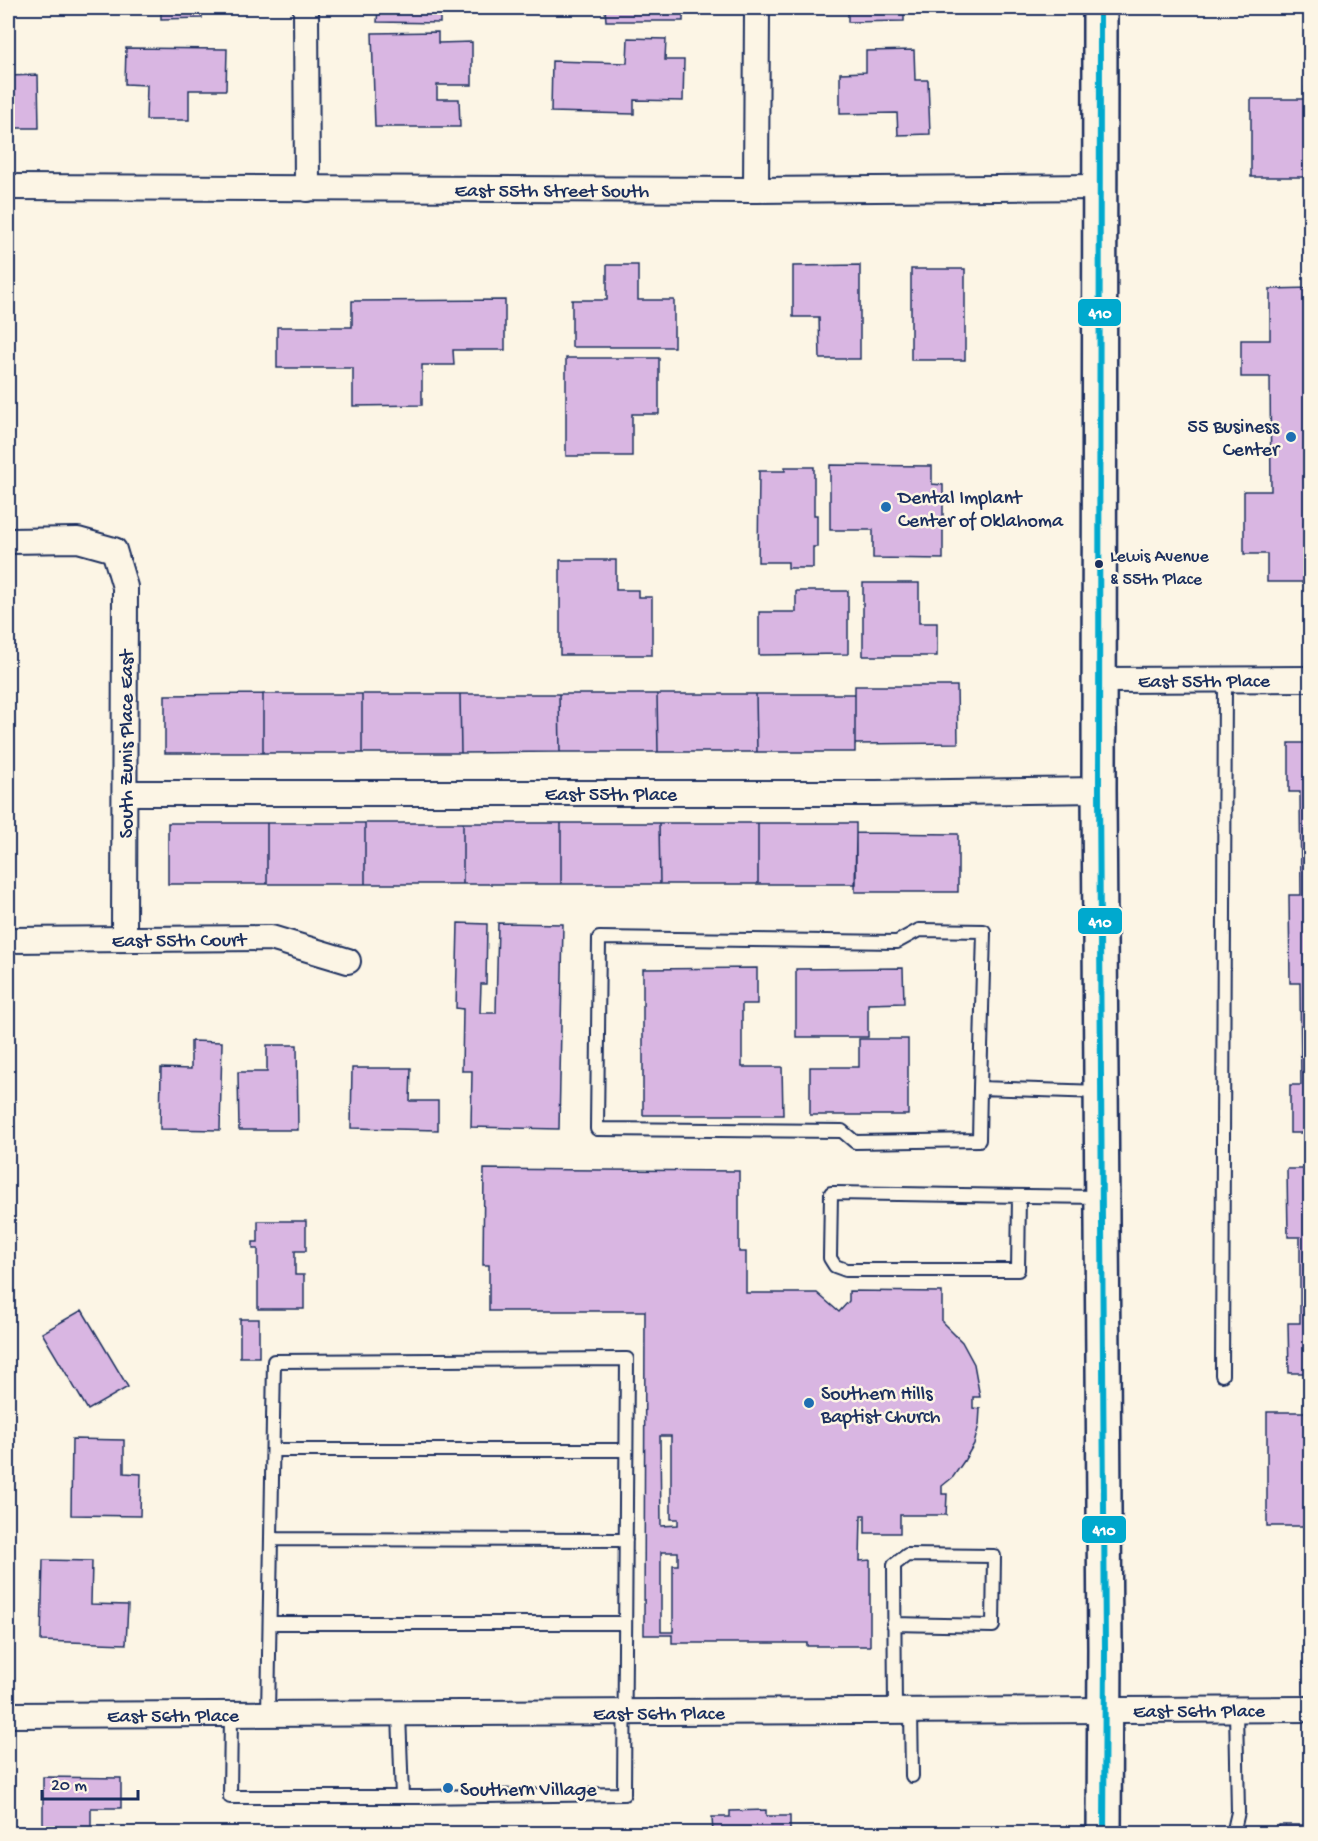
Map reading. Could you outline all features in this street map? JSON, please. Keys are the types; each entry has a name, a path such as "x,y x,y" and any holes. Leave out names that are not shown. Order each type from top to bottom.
{"main road":[{"path":"1100,8 1098,789 1102,1092 1104,1833"}],"street":[{"path":"306,8 307,189"},
{"path":"756,190 757,8"},
{"name":"East 55th Street South","path":"8,187 756,190 1098,188"},
{"name":"South Zunis Place East","path":"8,541 78,540 114,550 125,587 124,939"},
{"name":"East 55th Place","path":"1099,680 1311,679"},
{"name":"East 55th Place","path":"124,793 876,793 1098,789"},
{"name":"East 55th Court","path":"8,939 271,938 348,962"},
{"name":"East 56th Place","path":"8,1715 1311,1708"}],"lane":[{"path":"1222,1375 1225,680"},
{"path":"919,930 984,931 980,1088 979,1140 855,1142 842,1131 597,1129 599,938 897,942 919,930"},
{"path":"980,1088 1102,1092"},
{"path":"1019,1196 1018,1270 846,1270 835,1266 830,1258 831,1193 1102,1197"},
{"path":"231,1714 230,1797 624,1794 627,1359 274,1361 268,1714"},
{"path":"273,1450 626,1450"},
{"path":"271,1539 626,1540"},
{"path":"893,1624 993,1626 994,1556 907,1555 894,1565 893,1624 912,1776"},
{"path":"270,1623 625,1623"},
{"path":"1233,1833 1238,1812 1236,1710"},
{"path":"399,1713 402,1797"}],"building":[{"path":"161,8 202,8 202,18 161,19"},
{"path":"378,8 440,8 440,23 377,22"},
{"path":"605,8 683,8 683,21 606,21"},
{"path":"848,8 904,8 904,21 848,22"},
{"path":"438,32 438,43 472,42 472,85 437,85 437,99 459,99 460,127 375,127 372,33"},
{"path":"628,38 666,39 665,60 684,60 683,101 634,100 634,114 551,112 552,61 627,63"},
{"path":"126,48 227,49 226,90 189,90 189,120 146,120 147,85 125,84"},
{"path":"914,50 915,80 928,80 930,134 898,135 897,113 840,114 840,73 866,72 866,51"},
{"path":"38,75 39,128 8,128 8,76"},
{"path":"1305,87 1310,87 1310,177 1251,177 1251,99 1305,99"},
{"path":"607,265 638,265 638,300 674,300 674,347 572,347 572,300 607,300"},
{"path":"860,265 860,359 820,359 819,317 793,317 793,266"},
{"path":"911,269 965,269 965,360 911,360"},
{"name":"55 Business Center","path":"1310,288 1310,522 1304,522 1304,548 1310,548 1310,582 1267,582 1267,554 1244,554 1244,491 1271,491 1270,377 1241,377 1241,340 1270,340 1270,289"},
{"path":"505,300 505,350 453,350 454,365 422,365 422,405 353,406 353,368 277,368 277,327 352,327 352,301"},
{"path":"566,358 659,358 659,414 632,414 632,456 566,456"},
{"name":"Dental Implant Center of Oklahoma","path":"830,465 932,466 932,484 943,485 943,559 873,558 873,530 830,530"},
{"path":"785,467 814,467 817,547 813,547 813,568 788,568 788,562 758,562 759,471 785,471"},
{"path":"560,560 616,560 616,590 638,590 638,597 652,597 652,655 560,655"},
{"path":"863,583 919,583 919,623 937,623 937,656 863,656"},
{"path":"796,591 848,591 848,654 759,655 759,612 796,612"},
{"path":"855,686 957,686 958,743 855,744"},
{"path":"263,694 263,753 165,753 165,695"},
{"path":"263,694 362,694 362,753 263,753"},
{"path":"362,694 460,694 461,753 362,753"},
{"path":"460,694 559,694 560,752 461,753"},
{"path":"559,694 657,694 658,752 560,752"},
{"path":"657,694 756,694 757,752 658,752"},
{"path":"756,694 855,694 855,752 757,752"},
{"path":"1289,743 1310,743 1310,1133 1290,1133 1290,1085 1301,1085 1300,983 1290,983 1289,895 1301,895 1300,792 1289,792"},
{"path":"168,823 267,823 267,884 168,884"},
{"path":"267,823 365,823 365,884 267,884"},
{"path":"365,823 463,823 463,884 365,884"},
{"path":"463,823 561,823 561,884 463,884"},
{"path":"561,823 659,823 660,884 561,884"},
{"path":"659,823 758,823 758,884 660,884"},
{"path":"758,823 856,823 856,884 758,884"},
{"path":"856,833 958,834 958,892 855,892"},
{"path":"458,923 487,924 486,984 481,984 480,1013 496,1013 498,923 563,924 559,1129 471,1127 472,1071 462,1071 463,1009 456,1008"},
{"path":"757,968 757,1004 742,1004 742,1067 782,1067 783,1115 643,1115 643,969"},
{"path":"903,968 904,1003 868,1004 868,1037 796,1037 796,969"},
{"path":"859,1039 908,1039 908,1115 810,1115 810,1067 859,1067"},
{"path":"191,1041 222,1042 220,1130 160,1129 161,1068 191,1069"},
{"path":"267,1045 297,1045 298,1130 239,1130 238,1072 267,1072"},
{"path":"352,1068 411,1068 410,1101 438,1101 438,1130 351,1128"},
{"name":"Southern Hills Baptist Church","path":"484,1169 739,1171 739,1252 746,1252 746,1293 817,1293 839,1312 849,1301 849,1291 942,1292 942,1322 962,1342 974,1364 980,1397 973,1397 973,1408 980,1409 979,1425 974,1444 964,1461 953,1477 942,1486 942,1494 947,1494 946,1515 900,1515 900,1533 865,1533 865,1515 861,1515 860,1561 870,1560 870,1646 807,1646 807,1643 672,1643 672,1635 644,1635 645,1311 489,1311 489,1265 483,1265","holes":["660,1436 671,1436 671,1519 678,1519 678,1525 661,1526","661,1552 678,1552 678,1565 673,1565 673,1632 661,1632"]},
{"path":"1287,1169 1310,1169 1310,1373 1289,1373 1288,1323 1300,1323 1300,1237 1288,1237"},
{"path":"258,1221 306,1221 306,1251 295,1251 295,1275 304,1275 304,1309 258,1309 258,1249 253,1249 253,1242 258,1242"},
{"path":"82,1310 128,1387 88,1410 42,1333"},
{"path":"240,1319 259,1319 259,1357 240,1357"},
{"path":"1267,1412 1310,1412 1310,1526 1267,1526"},
{"path":"72,1439 124,1440 124,1473 141,1474 140,1516 71,1515"},
{"path":"43,1560 92,1561 91,1604 128,1605 126,1644 41,1641"},
{"path":"43,1777 121,1778 121,1808 91,1808 91,1834 43,1834"},
{"path":"766,1810 766,1816 790,1816 790,1834 713,1834 712,1817 730,1817 730,1811"},
{"path":"1279,1825 1309,1825 1309,1834 1279,1834"},
{"path":"810,1830 961,1830 961,1834 810,1834"}],"transit line":[{"name":"410","path":"1100,8 1099,790 1105,1649 1104,1834"}],"place":[{"name":"55 Business Center","path":"1291,437"},
{"name":"Dental Implant Center of Oklahoma","path":"886,507"},
{"name":"Lewis Avenue & 55th Place","path":"1099,564"},
{"name":"Southern Hills Baptist Church","path":"809,1403"},
{"name":"Southern Village","path":"448,1788"}]}
